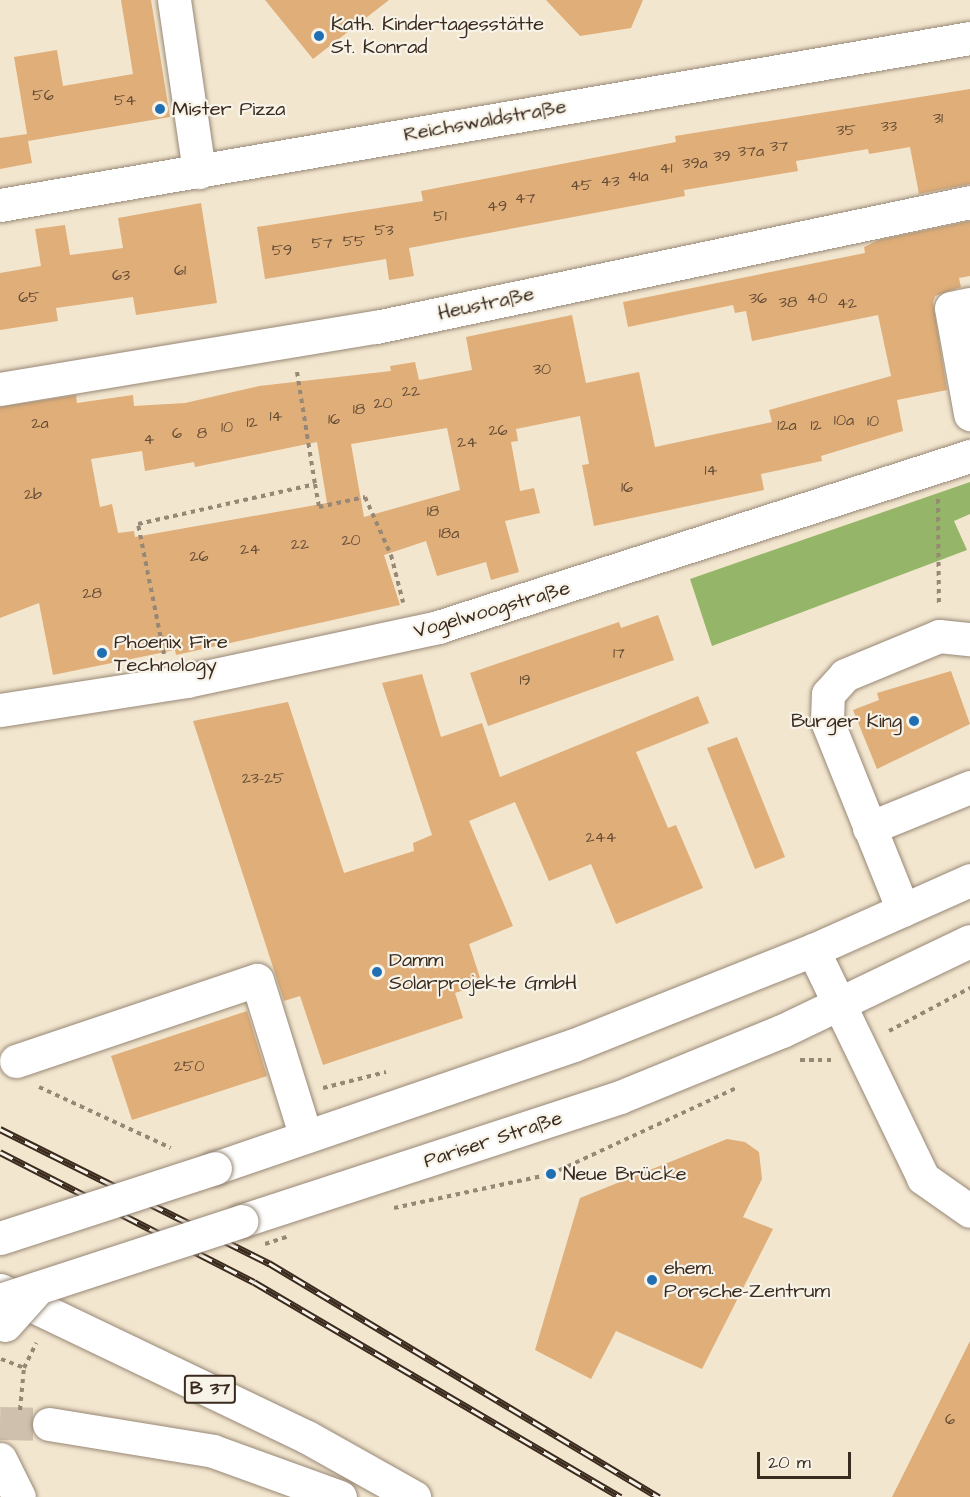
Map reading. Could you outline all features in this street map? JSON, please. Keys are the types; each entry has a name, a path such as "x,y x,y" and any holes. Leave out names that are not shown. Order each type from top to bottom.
{"street":[{"path":"174,0 199,172"},
{"name":"Reichswaldstraße","path":"0,205 970,38"},
{"name":"Heustraße","path":"0,389 292,341 970,202"},
{"path":"970,304 951,308 970,414"},
{"name":"Vogelwoogstraße","path":"0,710 171,684 411,633 579,586 970,456"},
{"path":"903,910 827,721 828,694 845,675 939,636 970,639"},
{"path":"869,828 970,787"},
{"path":"0,1238 215,1168 574,1045 813,950 970,880"},
{"name":"Pariser Straße","path":"2,1321 39,1286 538,1126 763,1039 970,941"},
{"path":"813,950 923,1178 970,1211"},
{"path":"23,1072 257,980 306,1137"},
{"name":"B 37","path":"0,1290 307,1437 414,1497"},
{"path":"36,1422 213,1451 340,1497"},
{"path":"0,1460 19,1497"}],"path":[{"path":"292,341 319,507 365,497 391,555 411,633"},
{"path":"938,468 939,584"},
{"path":"171,684 138,524 315,484"},
{"path":"794,1061 837,1060 887,1037 891,1027 970,988"},
{"path":"23,1072 174,1150"},
{"path":"390,1208 541,1178 741,1086"},
{"path":"290,1236 301,1233"},
{"path":"36,1422 18,1400 24,1368 40,1334"},
{"path":"0,1358 24,1368"}],"green space":[{"path":"970,482 970,514 954,521 967,550 712,646 690,579"}],"building":[{"path":"121,0 151,0 170,117 28,141 32,163 0,169 0,138 27,134 14,57 57,50 63,86 133,74"},
{"name":"Kath. Kindertagesstätte St. Konrad","path":"265,0 389,0 313,59"},
{"path":"546,0 643,0 631,28 580,36"},
{"path":"970,89 970,184 919,194 910,147 869,154 868,149 796,161 798,171 684,190 685,196 409,248 414,276 389,280 386,259 265,279 257,227 423,201 421,191 676,142 675,136"},
{"path":"201,203 217,303 136,315 133,297 56,308 58,321 0,330 0,273 41,266 35,229 65,225 70,255 123,248 118,218"},
{"path":"970,221 970,276 959,278 961,287 935,296 933,302 947,390 897,400 903,431 821,456 822,461 761,474 764,490 594,526 582,465 589,464 580,416 516,429 518,441 511,442 520,491 534,488 540,513 505,521 519,572 491,580 486,562 437,576 426,541 384,555 400,605 176,655 175,650 53,675 39,603 0,618 0,407 76,395 77,403 133,395 134,406 185,403 259,386 391,371 390,366 415,362 419,380 472,370 466,337 572,315 586,383 639,372 655,447 772,422 769,410 891,376 878,315 752,341 746,311 735,313 733,305 628,327 623,302 865,253 864,247 879,240","holes":["447,428 460,490 364,517 351,444","317,442 327,503 135,537 134,531 118,533 112,504 100,507 91,459 142,451 145,471 194,462 195,467"]},
{"path":"658,615 674,660 488,726 470,673 619,622 621,628"},
{"name":"Burger King","path":"951,671 970,724 877,769 853,710 879,700 877,693"},
{"path":"422,674 441,737 482,723 500,777 698,696 709,723 636,752 668,828 676,825 703,888 616,924 591,864 549,881 515,802 469,821 513,926 469,944 482,984 455,993 463,1018 323,1065 300,996 284,1001 193,721 288,702 344,873 414,851 413,843 432,835 382,683"},
{"path":"737,737 785,857 755,869 707,748"},
{"path":"247,1011 267,1076 132,1120 111,1056"},
{"name":"ehem. Porsche-Zentrum","path":"727,1139 745,1142 759,1152 762,1179 743,1217 773,1229 702,1369 616,1331 591,1379 535,1350 580,1198"},
{"path":"970,1341 970,1497 892,1497"}],"tunnel":[{"path":"0,1423 49,1424"}],"railway":[{"path":"0,1129 269,1263 659,1497"},
{"path":"0,1152 254,1282 621,1497"}],"place":[{"name":"Kath. Kindertagesstätte St. Konrad","path":"319,36"},
{"name":"Mister Pizza","path":"160,109"},
{"name":"Phoenix Fire Technology","path":"102,653"},
{"name":"Burger King","path":"914,721"},
{"name":"Damm Solarprojekte GmbH","path":"377,972"},
{"name":"Neue Brücke","path":"551,1174"},
{"name":"ehem. Porsche-Zentrum","path":"652,1280"}]}
